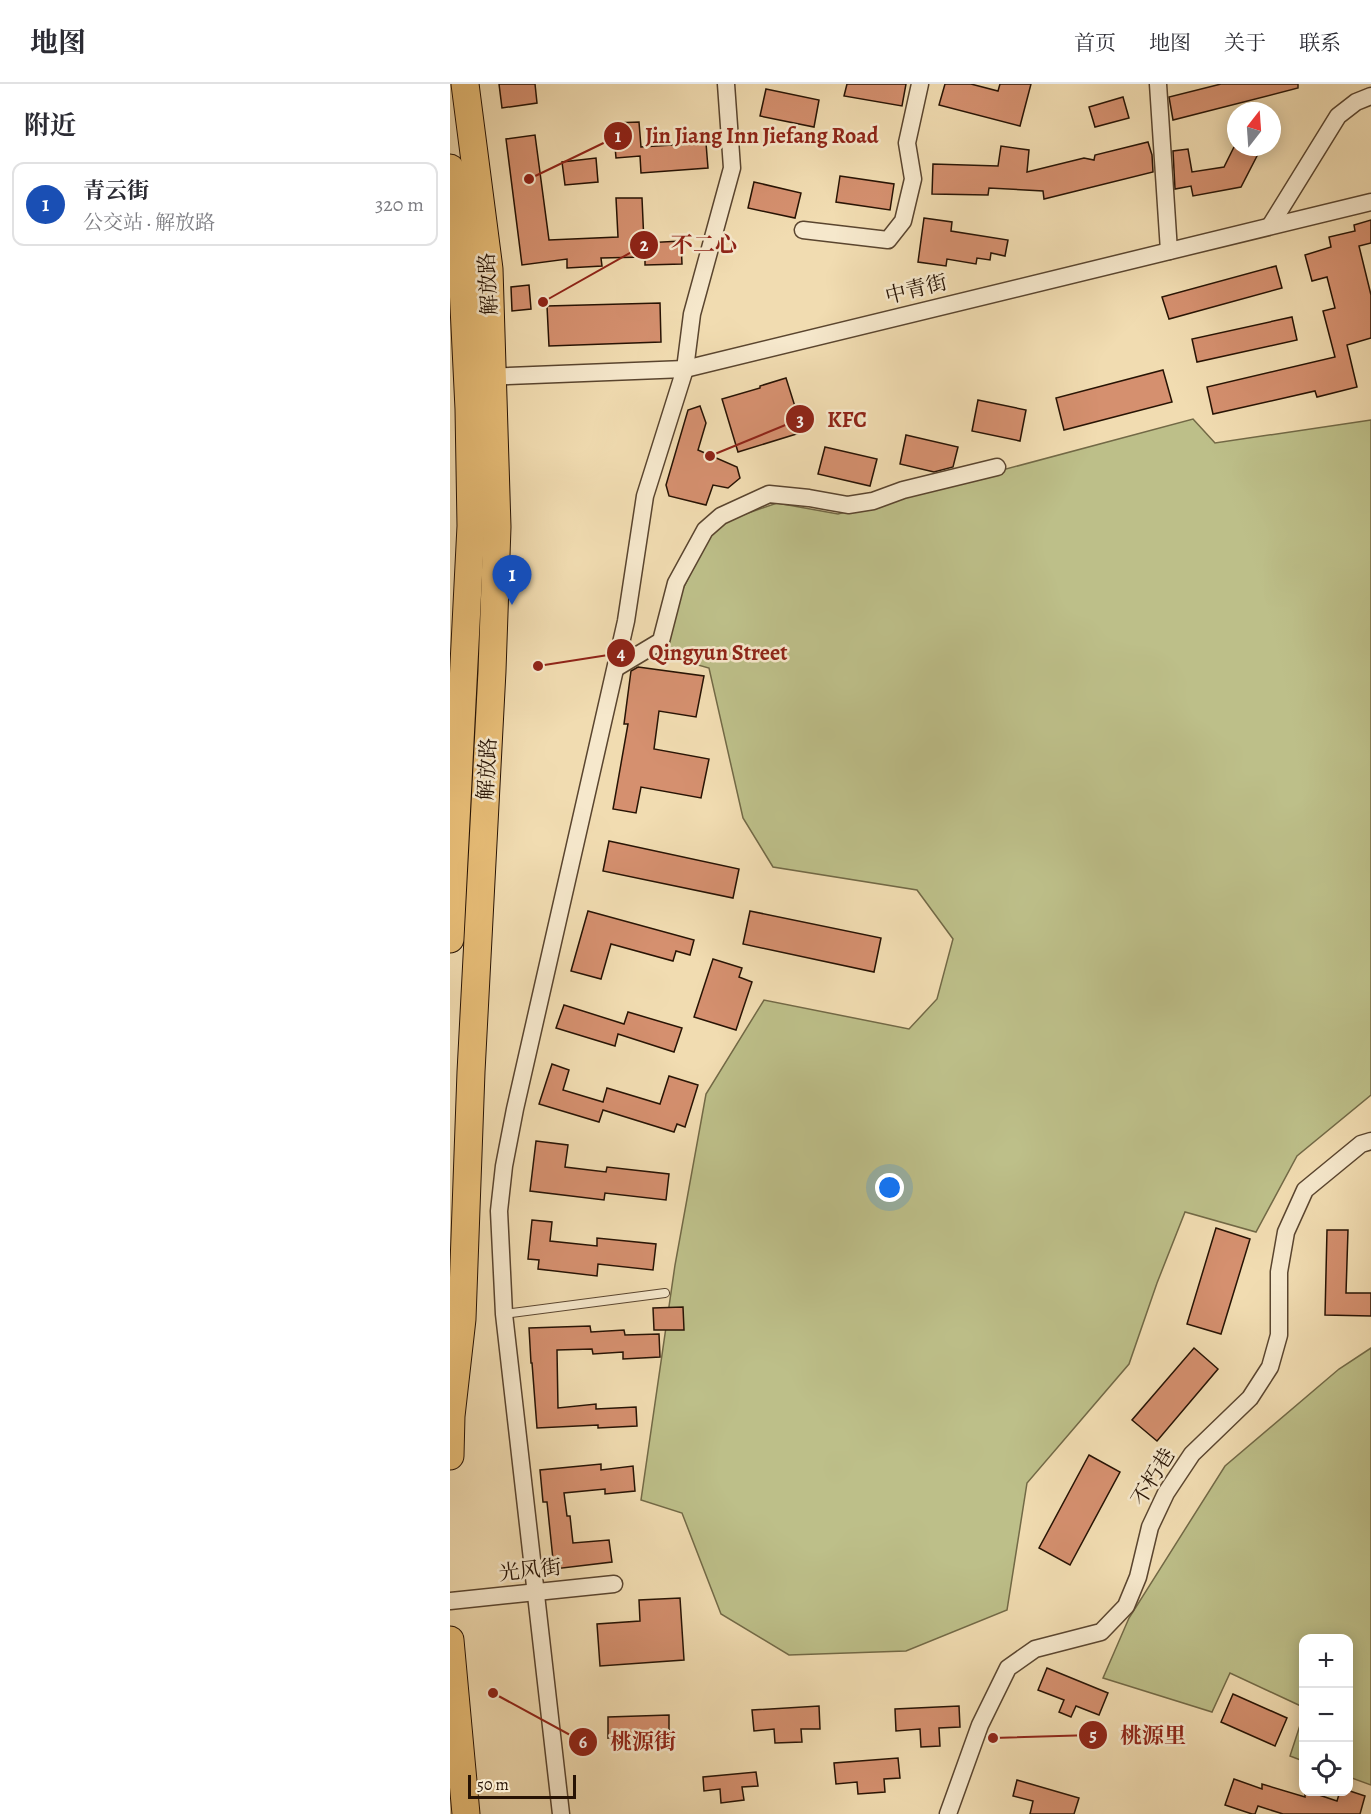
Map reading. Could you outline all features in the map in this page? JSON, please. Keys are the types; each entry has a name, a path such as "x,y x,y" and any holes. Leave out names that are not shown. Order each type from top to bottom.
{"main road":[{"name":"解放路","path":"450,1456 451,1416 462,1319 471,1072 492,671 497,527 479,377 489,268 465,84"},
{"path":"450,168 479,377 469,409 471,526 454,670 462,724 450,939"},
{"path":"450,1640 466,1814"}],"street":[{"path":"561,1814 504,1314 499,1210 504,1166 515,1110 626,621 645,496 685,369 692,314 732,168 726,84"},
{"path":"803,230 888,240 903,220 912,179 907,143 920,84"},
{"path":"1158,84 1169,251"},
{"path":"1270,226 1338,116 1356,102 1371,96"},
{"name":"中青街","path":"479,377 685,369 1371,202"},
{"path":"616,668 661,640 676,583 705,530 721,516 769,494 809,498 848,506 997,467"},
{"name":"不朽巷","path":"948,1814 980,1725 1008,1668 1035,1648 1101,1632 1126,1606 1138,1577 1150,1527 1166,1493 1192,1454 1250,1398 1270,1367 1279,1335 1279,1272 1286,1232 1305,1190 1361,1144 1371,1141"},
{"name":"光风街","path":"450,1601 614,1584"}],"lane":[{"path":"504,1314 665,1293"}],"green space":[{"path":"1193,419 1215,443 1371,420 1371,1095 1297,1156 1256,1232 1185,1212 1129,1364 1027,1483 1007,1610 906,1651 789,1655 721,1614 682,1513 641,1500 675,1265 706,1094 764,1000 909,1029 937,999 953,939 917,890 773,867 743,818 709,668 666,656 679,597 714,525 777,503 838,514"},
{"path":"1371,1348 1371,1785 1353,1778 1353,1634 1299,1634 1299,1705 1230,1673 1212,1712 1103,1678 1129,1618 1225,1466 1339,1369"},
{"path":"1299,1728 1299,1759 1290,1756"}],"building":[{"path":"499,84 535,84 537,103 502,108"},
{"path":"847,84 906,84 902,106 844,96"},
{"path":"945,84 971,84 998,91 1000,84 1031,84 1020,126 939,105"},
{"path":"1221,84 1298,84 1298,88 1243,102 1227,102 1227,106 1173,120 1169,97"},
{"path":"766,89 819,100 814,127 760,116"},
{"path":"1123,97 1129,118 1095,127 1089,107"},
{"path":"639,122 641,147 706,143 708,168 641,173 640,156 616,158 613,123"},
{"path":"535,135 549,240 618,237 616,198 642,198 644,243 681,241 682,264 645,265 645,257 601,258 602,266 567,268 567,259 522,265 506,139"},
{"path":"1148,142 1152,155 1153,172 1044,199 1043,191 989,188 988,195 932,194 933,164 998,166 1001,146 1029,150 1027,172 1084,158 1094,160 1095,155"},
{"path":"1188,149 1192,172 1224,167 1230,156 1257,156 1241,187 1193,196 1191,186 1175,189 1173,151"},
{"path":"596,158 598,182 565,185 562,162"},
{"path":"840,176 894,184 890,210 836,202"},
{"path":"754,182 801,193 795,218 748,208"},
{"path":"924,218 952,222 951,231 1008,240 1005,256 991,253 990,260 977,258 976,264 947,259 946,266 918,262"},
{"path":"1371,220 1371,243 1359,246 1371,295 1371,338 1347,345 1357,387 1317,397 1315,391 1213,414 1207,387 1335,357 1323,311 1335,308 1327,277 1312,281 1305,255 1331,247 1329,237 1355,231 1354,225"},
{"path":"1276,266 1282,288 1169,319 1162,297"},
{"path":"529,285 531,309 512,311 511,287"},
{"path":"660,303 661,342 549,346 547,306"},
{"path":"1292,317 1297,340 1197,362 1192,339"},
{"path":"1163,370 1172,402 1064,430 1056,398"},
{"path":"786,378 803,432 738,452 722,399"},
{"path":"978,400 1026,410 1020,441 972,431"},
{"path":"700,406 706,423 698,450 737,467 740,478 728,488 713,485 706,505 669,496 666,485 688,410"},
{"path":"906,435 958,447 953,467 934,472 900,464"},
{"path":"825,447 877,459 870,486 818,474"},
{"path":"638,667 704,676 696,717 659,711 654,749 709,759 701,798 641,787 636,813 613,809 628,724 624,724 631,671"},
{"path":"609,841 739,869 733,898 603,871"},
{"path":"588,911 694,940 690,955 676,951 673,961 611,944 601,979 571,971"},
{"path":"750,911 881,938 874,972 743,944"},
{"path":"713,959 742,968 739,977 752,982 736,1030 694,1017"},
{"path":"564,1005 624,1024 628,1012 682,1028 674,1052 618,1034 615,1046 556,1028"},
{"path":"552,1064 569,1070 563,1090 603,1102 607,1088 660,1104 669,1076 698,1085 685,1127 677,1124 674,1132 603,1110 599,1122 539,1104"},
{"path":"536,1141 568,1145 565,1167 606,1172 607,1167 669,1174 666,1200 605,1193 604,1200 530,1191"},
{"path":"532,1220 552,1222 550,1241 597,1246 597,1238 656,1244 653,1270 598,1264 597,1276 538,1269 539,1260 528,1259"},
{"path":"1216,1228 1250,1239 1221,1334 1187,1324"},
{"path":"1327,1230 1348,1230 1346,1293 1371,1293 1371,1316 1325,1315"},
{"path":"683,1307 684,1330 654,1330 653,1308"},
{"path":"590,1326 591,1332 624,1330 625,1335 659,1334 660,1357 623,1359 623,1352 593,1354 592,1349 557,1350 558,1408 596,1404 596,1409 636,1407 637,1426 537,1428 529,1328"},
{"path":"1194,1348 1218,1369 1157,1441 1132,1420"},
{"path":"1089,1455 1120,1472 1070,1565 1039,1548"},
{"path":"601,1464 601,1470 633,1466 635,1491 605,1494 605,1489 564,1493 567,1516 570,1516 573,1543 609,1540 612,1562 554,1569 547,1502 543,1502 540,1470"},
{"path":"680,1598 684,1660 600,1666 597,1624 640,1621 639,1600"},
{"path":"1047,1668 1108,1693 1099,1715 1076,1706 1071,1717 1059,1712 1064,1700 1038,1690"},
{"path":"1233,1694 1287,1718 1275,1746 1221,1722"},
{"path":"819,1706 820,1729 801,1729 802,1742 775,1743 774,1729 754,1731 752,1710"},
{"path":"959,1706 960,1727 939,1728 940,1746 921,1747 920,1729 896,1731 895,1709"},
{"path":"669,1715 669,1734 650,1736 647,1748 625,1747 624,1735 608,1738 608,1717"},
{"path":"898,1758 900,1778 884,1779 885,1792 858,1794 857,1782 836,1784 834,1763"},
{"path":"756,1772 758,1786 742,1787 744,1800 721,1803 720,1789 704,1791 703,1777"},
{"path":"1234,1779 1262,1789 1262,1784 1305,1797 1322,1796 1337,1801 1338,1796 1353,1796 1353,1792 1365,1796 1360,1814 1283,1814 1258,1806 1255,1814 1252,1814 1225,1805"},
{"path":"1017,1780 1079,1798 1074,1814 1030,1814 1033,1801 1013,1796"}],"place":[{"name":"Jin Jiang Inn Jiefang Road","path":"529,179"},
{"name":"不二心","path":"543,302"},
{"name":"KFC","path":"710,456"},
{"name":"青云街","path":"512,605"},
{"name":"Qingyun Street","path":"538,666"},
{"name":"桃源街","path":"493,1693"},
{"name":"桃源里","path":"993,1738"}]}
